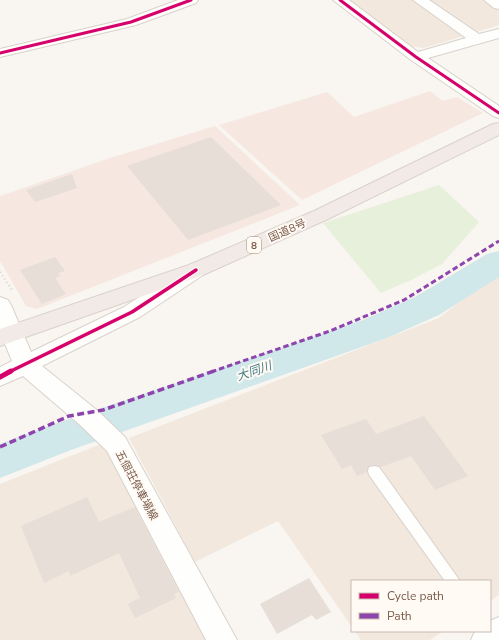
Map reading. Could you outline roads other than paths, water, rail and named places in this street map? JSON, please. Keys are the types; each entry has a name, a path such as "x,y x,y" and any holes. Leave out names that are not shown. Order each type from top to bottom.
{"highway":[{"name":"国道8号","path":"6,335 196,270 321,215 499,128"}],"main road":[{"path":"0,377 132,312 196,270"},
{"name":"五個荘停車場線","path":"8,300 6,335 25,365 89,418 116,444 222,640"}],"street":[{"path":"0,53 131,22 191,0"},
{"path":"340,0 416,57 499,113"},
{"path":"420,0 477,39"},
{"path":"492,0 499,5"},
{"path":"416,57 499,33"}],"lane":[{"path":"374,471 452,580"}],"waterway":[{"name":"大同川","path":"0,461 57,439 375,329 427,306 499,262"}]}
